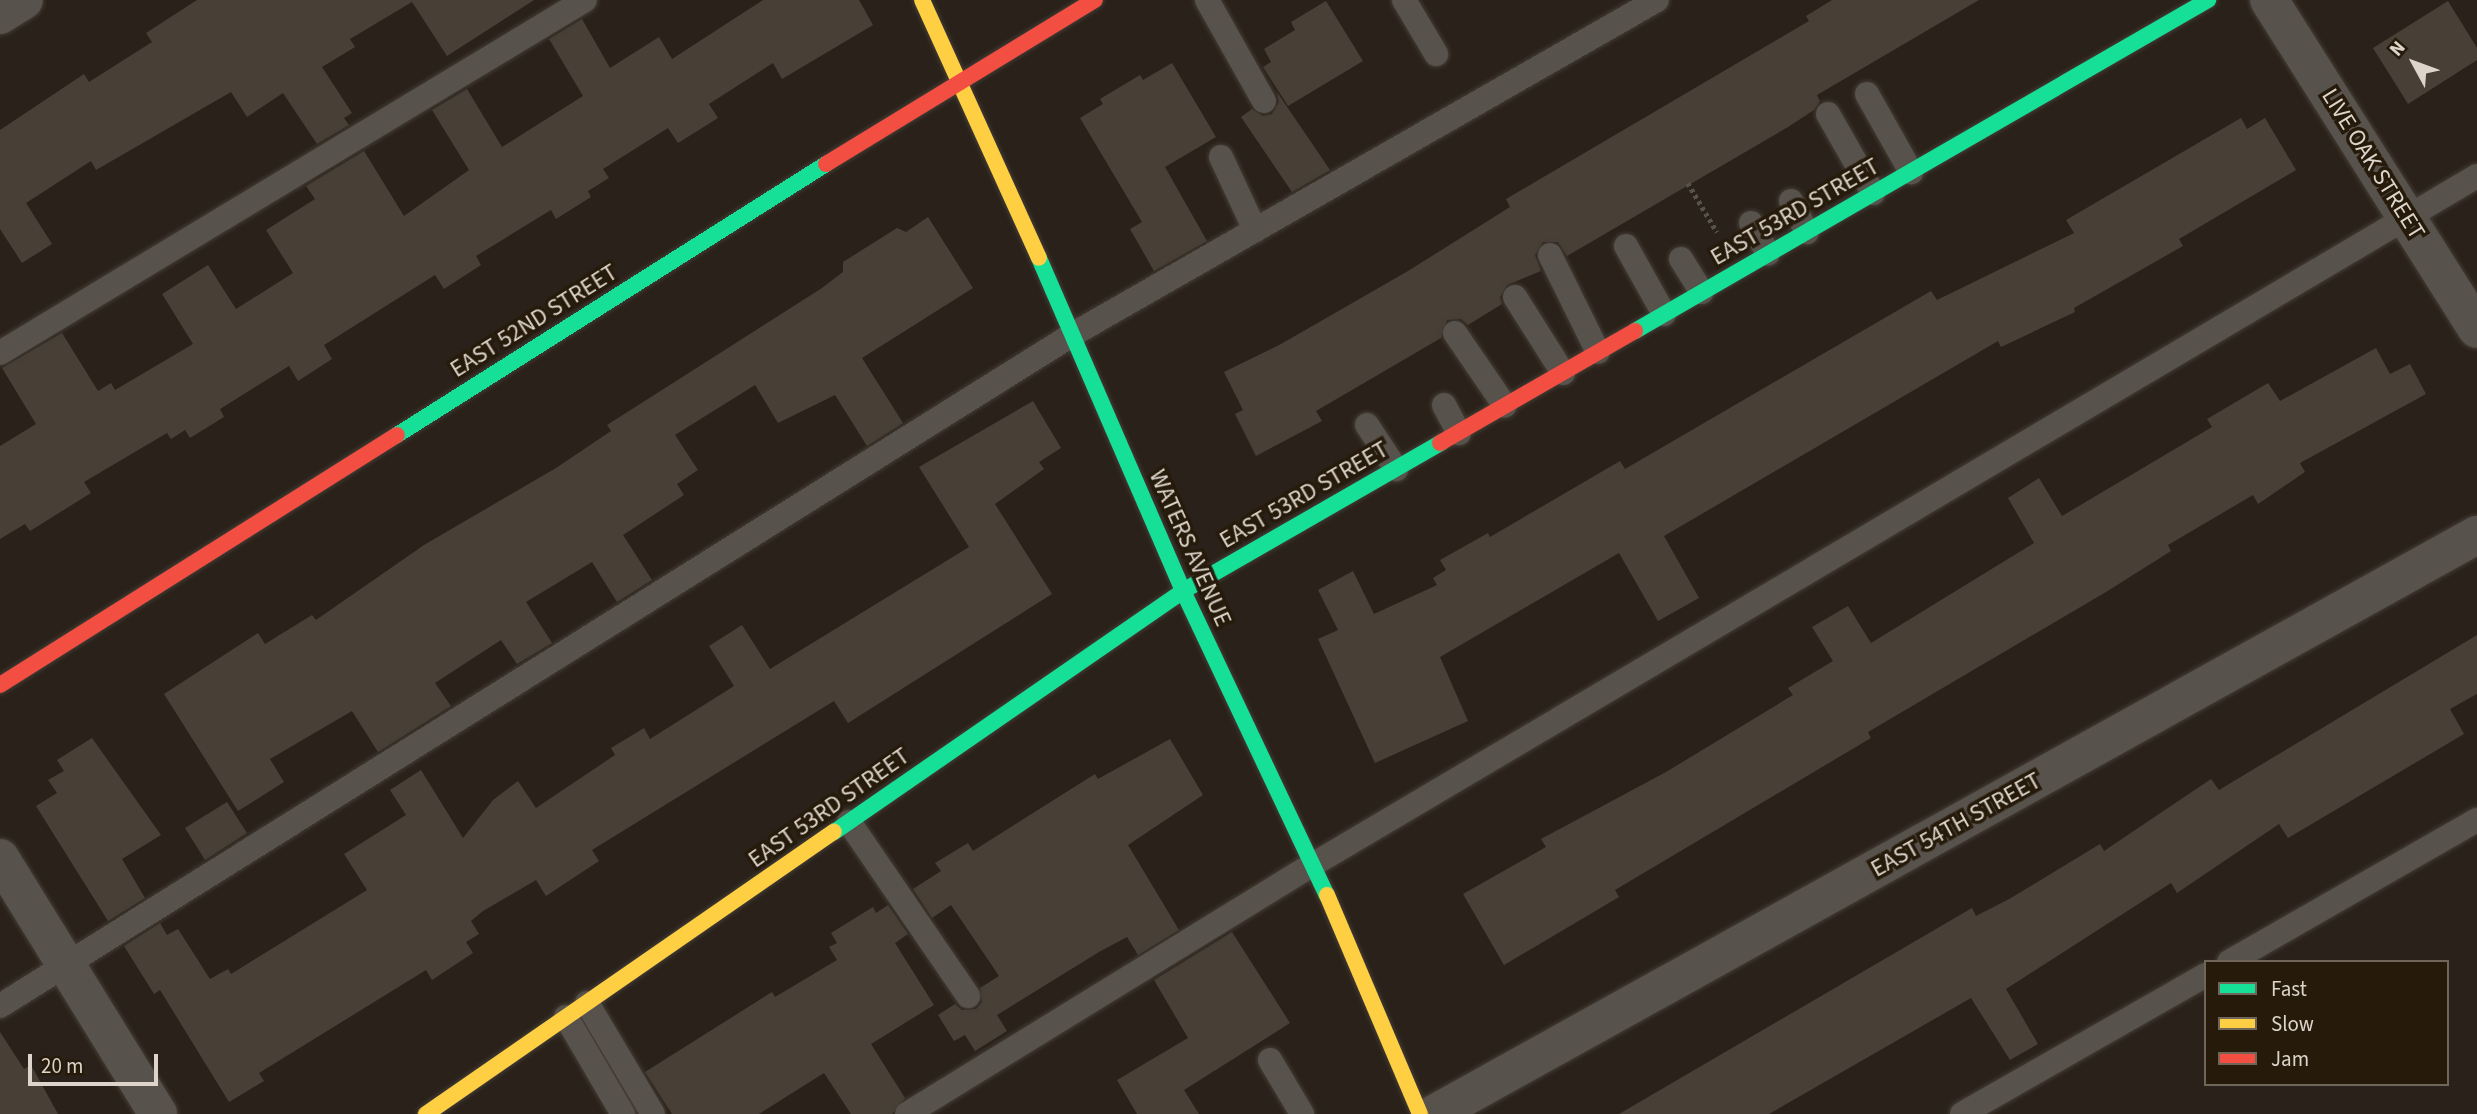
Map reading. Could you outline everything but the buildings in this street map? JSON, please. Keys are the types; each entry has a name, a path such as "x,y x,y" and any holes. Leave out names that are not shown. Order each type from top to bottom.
{"main road":[{"name":"WATERS AVENUE","path":"922,0 961,79 1183,592 1314,864 1420,1114"},
{"name":"EAST 52ND STREET","path":"0,685 961,79 1095,0"},
{"name":"EAST 53RD STREET","path":"426,1114 1183,592 2208,0"}],"street":[{"path":"0,15 24,0"},
{"name":"LIVE OAK STREET","path":"2269,0 2477,329"},
{"name":"EAST 54TH STREET","path":"1434,1114 2477,535"},
{"path":"0,858 158,1114"}],"lane":[{"path":"0,353 585,0"},
{"path":"1208,0 1264,101"},
{"path":"1404,0 1436,54"},
{"path":"0,1006 1070,336 1657,0"},
{"path":"1867,94 1912,172"},
{"path":"1828,114 1873,193"},
{"path":"1221,157 1255,230"},
{"path":"907,1114 1314,864 2477,176"},
{"path":"1791,201 1807,232"},
{"path":"1751,223 1768,254"},
{"path":"1626,246 1664,314"},
{"path":"1550,255 1598,352"},
{"path":"1681,259 1702,292"},
{"path":"1515,297 1563,373"},
{"path":"1455,333 1505,406"},
{"path":"1444,405 1459,433"},
{"path":"1367,425 1396,469"},
{"path":"2232,960 2477,820"},
{"path":"849,822 968,996"},
{"path":"1962,1114 2204,976"},
{"path":"587,1003 653,1114"},
{"path":"566,1017 624,1114"},
{"path":"1270,1060 1302,1114"}],"path":[{"path":"1688,183 1721,239"}],"traffic: fast":[{"path":"1635,331 2208,0"},
{"path":"397,435 826,164"},
{"path":"1039,258 1183,591 1327,895"},
{"path":"834,832 1183,591 1440,443"}],"traffic: slow":[{"path":"922,0 1039,258"},
{"path":"426,1114 834,832"},
{"path":"1327,895 1420,1114"}],"traffic: jam":[{"path":"826,164 1095,0"},
{"path":"1440,443 1635,331"},
{"path":"0,685 397,435"}]}
